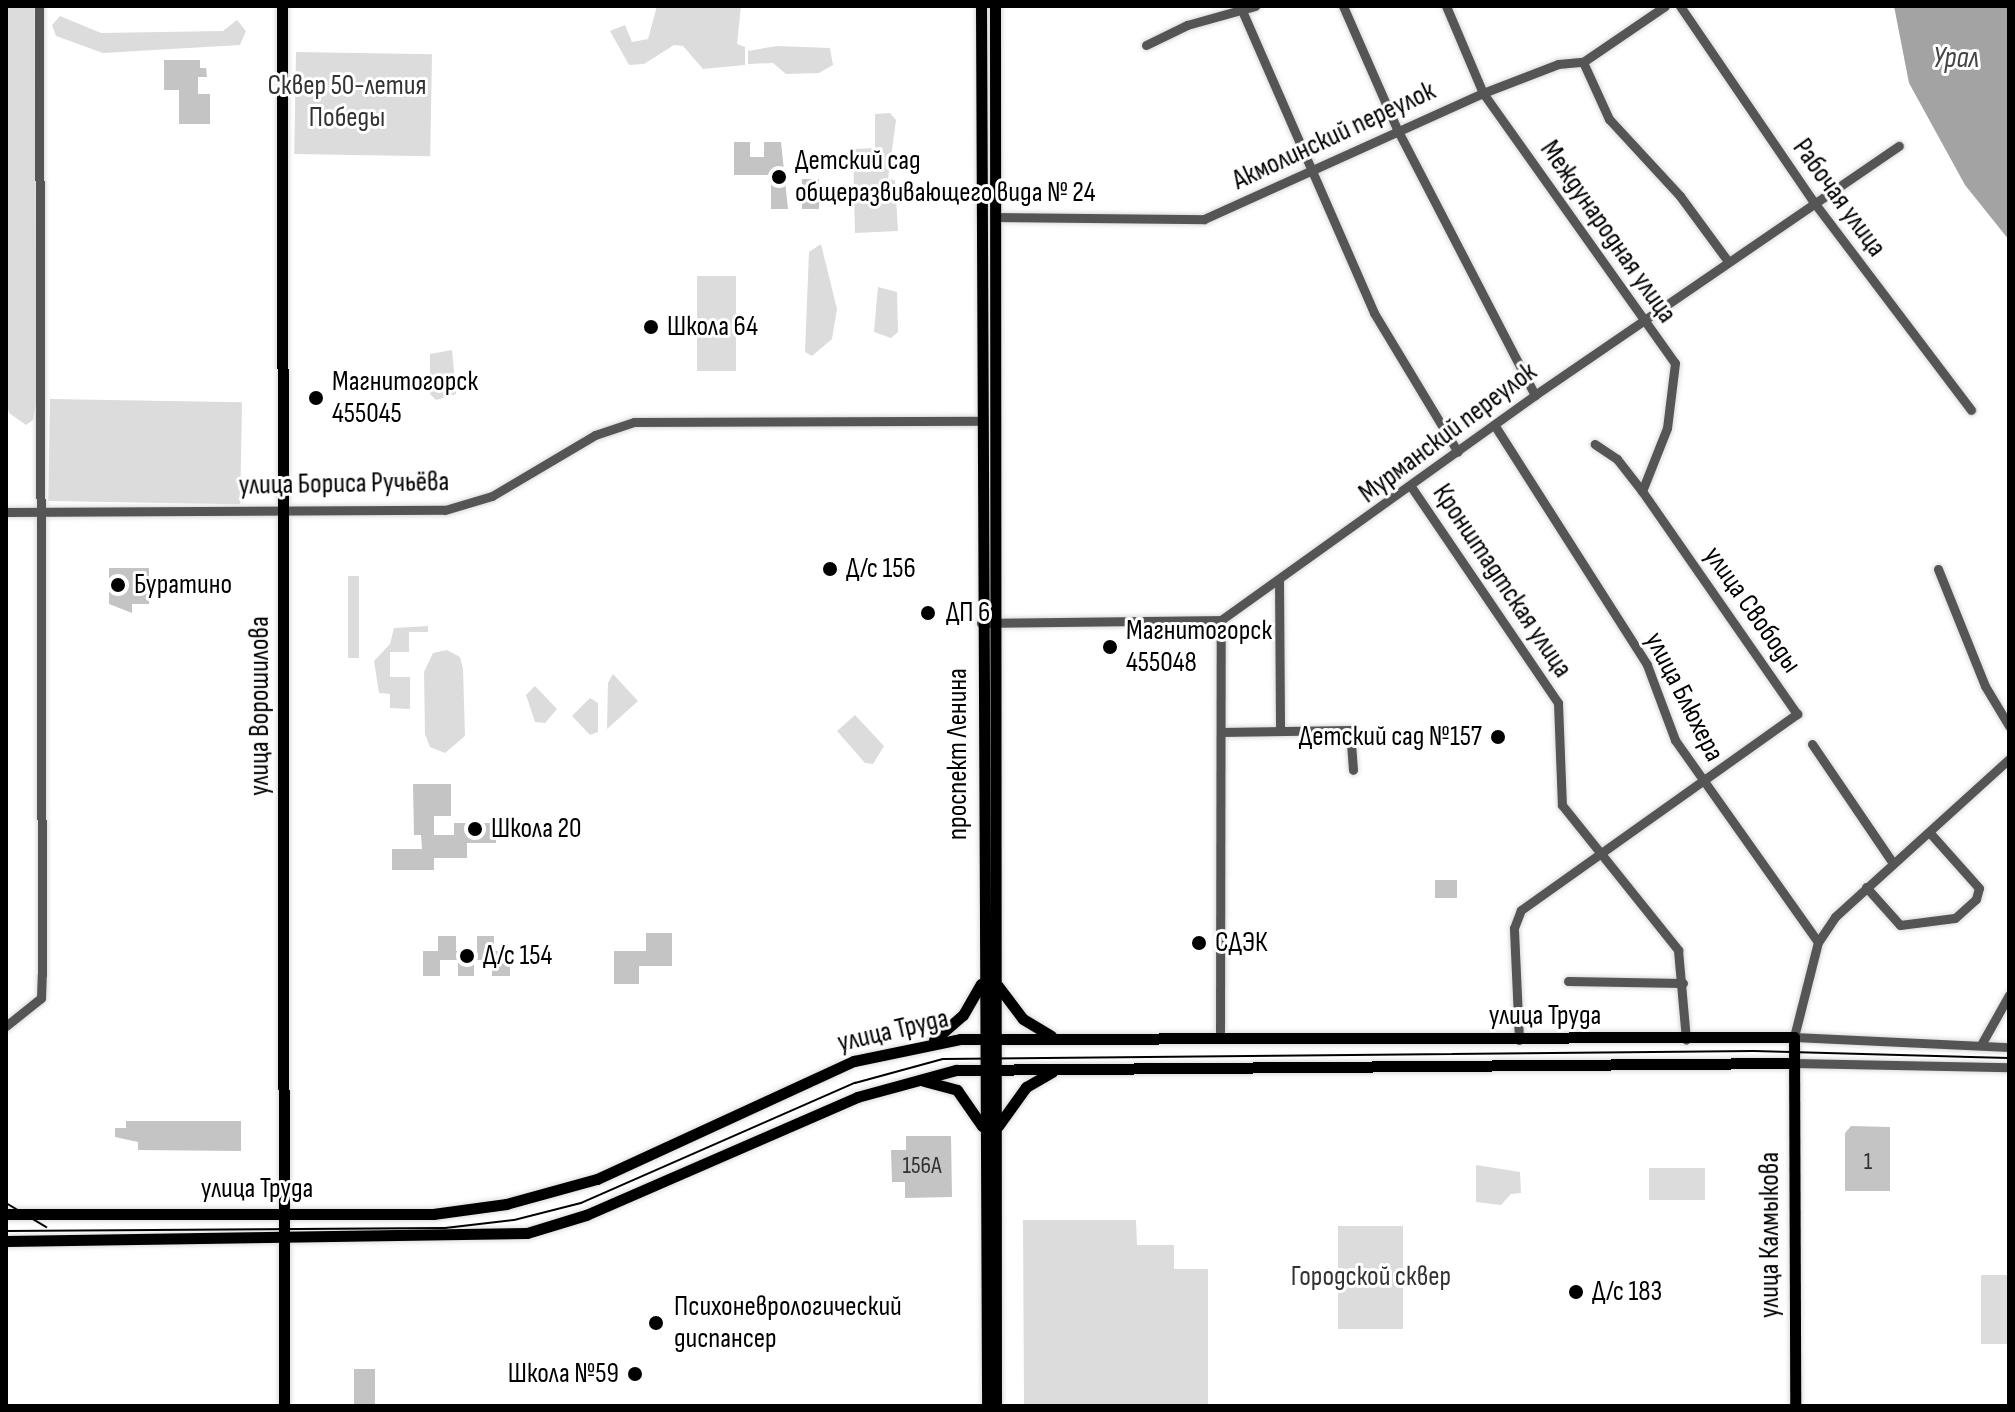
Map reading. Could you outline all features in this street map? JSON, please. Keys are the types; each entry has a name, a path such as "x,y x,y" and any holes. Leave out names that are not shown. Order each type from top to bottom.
{"main road":[{"name":"улица Ворошилова","path":"282,6 284,1406"},
{"name":"проспект Ленина","path":"981,6 981,623 990,971"},
{"name":"проспект Ленина","path":"987,1406 997,421 995,6"},
{"name":"улица Бориса Ручьёва","path":"982,421 997,421"},
{"path":"930,1042 963,1015 990,971 1023,1019 1059,1039"},
{"name":"улица Труда","path":"6,1214 433,1214 553,1193 854,1061 930,1042 990,1039 1686,1040 1794,1037"},
{"path":"1794,1037 1794,1063"},
{"name":"улица Труда","path":"6,1241 527,1233 586,1215 857,1097 916,1080 990,1070 1794,1063"},
{"name":"улица Калмыкова","path":"1794,1063 1795,1406"},
{"path":"916,1080 957,1090 978,1113 990,1134 1026,1087 1068,1068"},
{"name":"проспект Ленина","path":"990,1134 996,1406"}],"street":[{"path":"6,1026 41,998 39,6"},
{"path":"1146,45 1187,25 1255,6"},
{"path":"1343,6 1397,129 1535,395"},
{"name":"Международная улица","path":"1446,6 1483,93 1675,363 1667,428 1642,491"},
{"name":"Акмолинский переулок","path":"997,217 1204,219 1397,129 1483,93 1558,64 1583,62 1665,6"},
{"name":"Рабочая улица","path":"1680,6 1814,203 1971,410"},
{"path":"1242,9 1374,313 1458,452"},
{"path":"1583,62 1609,119 1680,196 1727,260"},
{"name":"Мурманский переулок","path":"1221,620 1412,488 1535,395 1727,260 1899,146"},
{"name":"улица Бориса Ручьёва","path":"6,512 466,506 595,435 634,422 982,421"},
{"name":"улица Блюхера","path":"1495,426 1647,665 1675,740 1818,942"},
{"name":"улица Свободы","path":"1595,444 1617,459 1642,491 1797,714 1700,778"},
{"name":"Кронштадтская улица","path":"1412,488 1551,690 1561,714 1562,805 1668,935 1683,983 1686,1040"},
{"path":"1938,569 1985,686 2009,726"},
{"path":"1279,581 1280,731"},
{"path":"981,623 1221,620 1220,1039"},
{"path":"1221,732 1350,730 1353,770"},
{"path":"1812,744 1893,863"},
{"path":"2009,759 1930,833 1866,887 1818,942 1794,1037 1982,1043 2009,1047"},
{"path":"1519,1040 1516,919 1700,778"},
{"path":"1866,887 1900,925 1955,918 1976,899 1979,888 1930,833"},
{"path":"1568,981 1683,983"},
{"path":"1982,1043 2009,995"},
{"name":"улица Труда","path":"1794,1063 1977,1064 2009,1067"}],"green space":[{"path":"6,6 34,6 37,397 33,420 26,425 9,413 6,400"},
{"path":"657,6 741,6 737,44 745,47 745,65 703,69 683,46 674,45 644,64 629,65 610,31 625,25 632,42 648,39"},
{"path":"60,16 101,33 223,31 237,20 246,31 240,45 103,53 56,36 52,25"},
{"path":"777,46 830,48 833,65 819,73 786,74 773,63 748,64 748,51"},
{"name":"Сквер 50-летия Победы","path":"296,52 432,54 430,156 294,154"},
{"path":"890,113 896,120 888,179 895,180 898,231 855,233 853,149 875,148 875,114"},
{"path":"821,244 837,309 832,339 812,356 805,352 809,252"},
{"path":"697,276 736,276 736,371 697,371"},
{"path":"878,287 897,292 898,332 891,338 874,332"},
{"path":"452,350 456,394 436,400 430,394 430,354"},
{"path":"50,399 242,402 240,504 48,501"},
{"path":"348,576 359,576 359,658 348,658"},
{"path":"428,626 428,632 409,632 409,652 390,652 390,677 410,677 410,709 390,708 390,694 379,693 374,661 390,644 394,628"},
{"path":"447,650 460,657 463,669 465,736 445,753 430,747 425,734 424,672 433,653"},
{"path":"613,674 638,701 607,729 608,683"},
{"path":"535,686 557,709 545,723 535,722 526,695"},
{"path":"590,698 598,703 598,732 590,735 572,716"},
{"path":"855,715 884,746 873,764 865,763 837,731"},
{"path":"1476,1165 1520,1172 1521,1193 1511,1194 1501,1205 1476,1202"},
{"path":"1649,1168 1705,1168 1705,1200 1649,1200"},
{"path":"1023,1220 1136,1220 1137,1245 1174,1245 1174,1269 1208,1269 1208,1406 1024,1406"},
{"name":"Городской сквер","path":"1338,1226 1403,1226 1403,1329 1338,1329"},
{"path":"1981,1275 2009,1275 2009,1344 1981,1344"}],"water":[{"name":"Урал","path":"1894,6 2009,6 2009,240 1965,185 1909,83"}],"building":[{"path":"164,60 200,60 200,68 206,68 207,77 198,77 198,94 210,94 210,124 179,124 179,90 164,90"},
{"name":"Детский сад общеразвивающего вида № 24","path":"734,142 750,142 750,157 764,157 764,142 781,142 788,209 771,209 771,175 734,175"},
{"path":"802,179 819,179 819,209 802,209"},
{"path":"109,568 149,568 149,604 132,604 132,613 109,604"},
{"name":"Школа 20","path":"413,784 451,784 451,816 434,816 434,835 454,835 454,823 496,823 496,843 467,843 467,858 434,858 434,870 392,870 392,849 422,849 421,835 414,835"},
{"path":"1435,880 1457,880 1457,898 1435,898"},
{"path":"646,933 672,933 672,966 639,966 639,984 614,984 614,951 646,951"},
{"name":"Д/с 154","path":"438,936 456,936 456,951 477,951 477,936 494,936 494,951 510,951 510,976 492,976 492,960 474,960 474,976 458,976 458,960 440,960 440,976 423,976 423,951 438,951"},
{"path":"126,1121 241,1121 241,1151 138,1150 138,1142 115,1137 115,1128 126,1128"},
{"path":"1851,1126 1890,1127 1890,1191 1845,1191 1845,1133"},
{"path":"906,1136 951,1136 952,1197 905,1198 905,1182 892,1182 891,1150 906,1150"},
{"path":"354,1369 375,1369 375,1406 354,1406"}],"tram line":[{"path":"6,1231 445,1228 514,1220 581,1203 855,1083 943,1059 1754,1051 2009,1058"},
{"path":"6,1203 46,1227"}],"place":[{"name":"Детский сад общеразвивающего вида № 24","path":"779,177"},
{"name":"Школа 64","path":"651,327"},
{"name":"Магнитогорск 455045","path":"316,398"},
{"name":"Д/с 156","path":"830,569"},
{"name":"Буратино","path":"118,585"},
{"name":"ДП 6","path":"928,613"},
{"name":"Магнитогорск 455048","path":"1110,647"},
{"name":"Детский сад №157","path":"1498,737"},
{"name":"Школа 20","path":"475,829"},
{"name":"СДЭК","path":"1199,943"},
{"name":"Д/с 154","path":"467,956"},
{"name":"Д/с 183","path":"1576,1292"},
{"name":"Психоневрологический диспансер","path":"656,1323"},
{"name":"Школа №59","path":"635,1374"}]}
